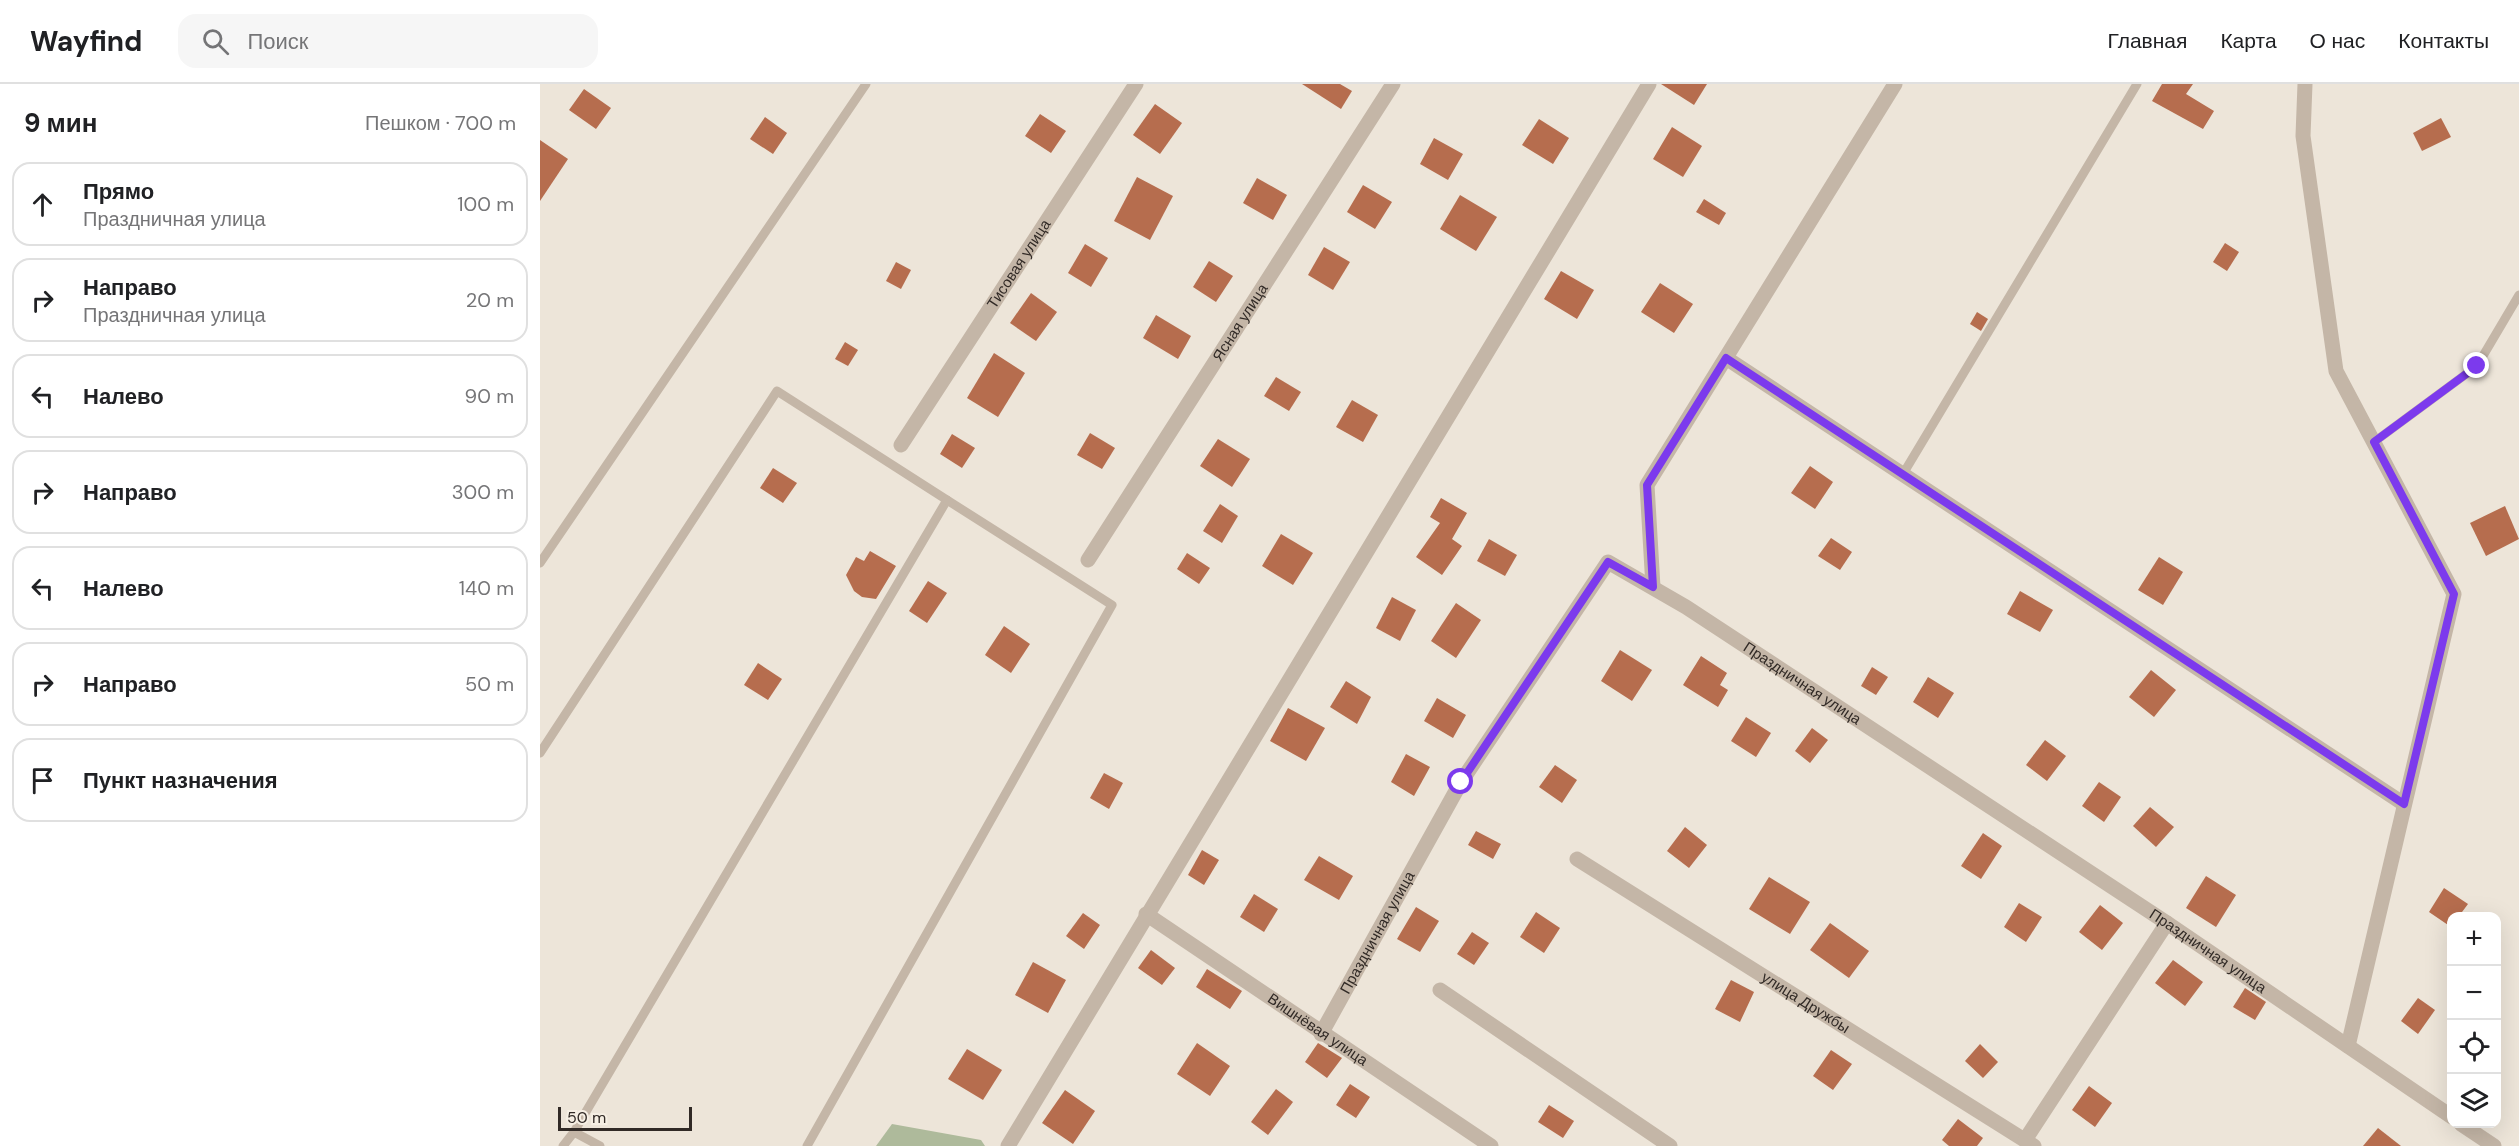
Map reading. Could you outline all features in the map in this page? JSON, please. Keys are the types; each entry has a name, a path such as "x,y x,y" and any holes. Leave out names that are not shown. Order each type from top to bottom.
{"street":[{"name":"Тисовая улица","path":"901,445 1136,84"},
{"name":"Ясная улица","path":"1088,560 1393,84"},
{"path":"1008,1146 1649,84"},
{"path":"1653,587 1647,485 1895,84"},
{"path":"2305,84 2303,136 2336,371 2454,594 2348,1046"},
{"path":"1726,358 2404,804"},
{"name":"Праздничная улица","path":"1322,1034 1461,782 1608,562 1686,606 2167,923 2447,1114"},
{"name":"улица Дружбы","path":"1577,859 2029,1143"},
{"name":"Вишнёвая улица","path":"1146,914 1491,1146"},
{"path":"2029,1143 2167,923"},
{"path":"1440,990 1670,1146"},
{"path":"2468,1128 2494,1146"}],"lane":[{"path":"540,563 866,84"},
{"path":"1903,474 2137,84"},
{"path":"2374,442 2477,366 2519,295"},
{"path":"540,753 777,391 1112,605 807,1146"},
{"path":"563,1146 574,1132 947,500"},
{"path":"574,1132 600,1146"}],"green space":[{"path":"892,1124 981,1140 985,1146 876,1146"}],"building":[{"path":"1302,84 1340,84 1352,91 1341,109"},
{"path":"1661,84 1707,84 1694,105"},
{"path":"2162,84 2193,84 2186,94 2214,111 2203,129 2152,101"},
{"path":"584,89 611,108 596,129 569,110"},
{"path":"1155,104 1182,123 1160,154 1133,135"},
{"path":"1040,114 1066,131 1051,153 1025,136"},
{"path":"765,117 787,133 773,154 750,139"},
{"path":"2441,118 2451,137 2422,151 2413,133"},
{"path":"1539,119 1569,138 1553,164 1522,145"},
{"path":"1672,127 1702,146 1683,177 1653,159"},
{"path":"1434,138 1463,154 1448,180 1420,164"},
{"path":"540,140 568,159 540,201"},
{"path":"1137,177 1173,196 1150,240 1114,221"},
{"path":"1257,178 1287,195 1273,220 1243,203"},
{"path":"1363,185 1392,202 1375,229 1347,212"},
{"path":"1460,195 1497,217 1476,251 1440,229"},
{"path":"1704,199 1726,213 1719,225 1696,212"},
{"path":"2225,243 2239,252 2227,271 2213,262"},
{"path":"1085,244 1108,258 1091,287 1068,273"},
{"path":"1324,247 1350,262 1333,290 1308,275"},
{"path":"1209,261 1233,276 1216,302 1193,287"},
{"path":"896,262 911,270 901,289 886,281"},
{"path":"1561,271 1594,290 1577,319 1544,299"},
{"path":"1660,283 1693,304 1674,333 1641,312"},
{"path":"1031,293 1057,312 1036,341 1010,323"},
{"path":"1977,312 1988,319 1981,331 1970,324"},
{"path":"1156,315 1191,336 1178,359 1143,338"},
{"path":"845,342 858,350 848,366 835,359"},
{"path":"994,353 1025,373 998,417 967,398"},
{"path":"1276,377 1301,392 1289,411 1264,396"},
{"path":"1352,400 1378,415 1363,442 1336,427"},
{"path":"1090,433 1115,448 1102,469 1077,455"},
{"path":"952,434 975,448 962,468 940,454"},
{"path":"1218,439 1250,459 1232,487 1200,466"},
{"path":"1810,466 1833,482 1815,509 1791,493"},
{"path":"773,468 797,483 783,503 760,488"},
{"path":"1441,498 1467,513 1452,539 1462,546 1442,575 1416,557 1440,523 1430,517"},
{"path":"1220,504 1238,516 1222,543 1203,531"},
{"path":"2505,506 2519,539 2486,556 2470,523"},
{"path":"1281,534 1313,553 1293,585 1262,566"},
{"path":"1831,538 1852,552 1840,570 1818,556"},
{"path":"1489,539 1517,555 1505,576 1477,561"},
{"path":"870,551 896,566 876,599 862,597 854,591 846,575 856,557 864,561"},
{"path":"1187,553 1210,568 1199,584 1177,569"},
{"path":"2159,557 2183,572 2163,605 2138,590"},
{"path":"928,581 947,593 927,623 909,611"},
{"path":"2020,591 2053,610 2040,632 2007,614"},
{"path":"1392,597 1416,610 1400,641 1376,628"},
{"path":"1456,603 1481,620 1456,658 1431,641"},
{"path":"1004,626 1030,644 1011,673 985,655"},
{"path":"1620,650 1652,670 1632,701 1601,681"},
{"path":"1701,656 1727,673 1720,685 1728,690 1718,707 1683,685"},
{"path":"758,663 782,679 768,700 744,685"},
{"path":"1872,667 1888,677 1876,695 1861,686"},
{"path":"2151,670 2176,690 2154,717 2129,697"},
{"path":"1928,677 1954,693 1938,718 1913,702"},
{"path":"1346,681 1371,697 1357,724 1330,707"},
{"path":"1437,698 1466,715 1453,738 1424,721"},
{"path":"1288,708 1325,728 1306,761 1270,741"},
{"path":"1746,717 1771,733 1756,757 1731,741"},
{"path":"1812,728 1828,740 1810,763 1795,751"},
{"path":"2045,740 2066,756 2047,781 2026,765"},
{"path":"1406,754 1430,767 1414,796 1391,782"},
{"path":"1555,765 1577,780 1562,803 1539,787"},
{"path":"1104,773 1123,783 1109,809 1090,798"},
{"path":"2099,782 2121,797 2104,822 2082,806"},
{"path":"2150,807 2174,827 2156,847 2133,826"},
{"path":"1685,827 1707,845 1689,868 1667,851"},
{"path":"1476,831 1501,844 1493,859 1468,845"},
{"path":"1983,833 2002,846 1981,879 1961,866"},
{"path":"1202,850 1219,860 1204,885 1188,875"},
{"path":"1319,856 1353,876 1339,900 1304,880"},
{"path":"2206,876 2236,895 2216,927 2186,908"},
{"path":"1769,877 1810,902 1790,934 1749,909"},
{"path":"2444,888 2468,904 2462,912 2447,912 2447,924 2429,912"},
{"path":"1254,894 1278,909 1264,932 1240,917"},
{"path":"2019,903 2042,917 2026,942 2004,927"},
{"path":"2100,905 2123,923 2102,950 2079,932"},
{"path":"1416,907 1439,921 1420,952 1397,939"},
{"path":"1536,912 1560,928 1544,953 1520,937"},
{"path":"1083,913 1100,925 1084,949 1066,936"},
{"path":"1830,923 1869,951 1849,978 1810,950"},
{"path":"1472,932 1489,943 1474,965 1457,954"},
{"path":"1151,950 1175,968 1162,985 1138,968"},
{"path":"2173,960 2203,982 2185,1006 2155,983"},
{"path":"1033,962 1066,980 1048,1013 1015,995"},
{"path":"1207,969 1242,991 1230,1009 1196,987"},
{"path":"1731,980 1754,992 1740,1022 1715,1009"},
{"path":"2245,988 2266,1002 2255,1020 2233,1007"},
{"path":"2418,998 2435,1010 2418,1034 2401,1021"},
{"path":"1197,1043 1230,1066 1210,1096 1177,1074"},
{"path":"1318,1043 1342,1058 1327,1078 1305,1062"},
{"path":"1980,1044 1998,1062 1983,1078 1965,1061"},
{"path":"967,1049 1002,1070 983,1100 948,1079"},
{"path":"1831,1050 1852,1064 1833,1090 1813,1076"},
{"path":"1350,1084 1370,1097 1356,1118 1336,1105"},
{"path":"2089,1086 2112,1103 2095,1127 2072,1110"},
{"path":"1276,1089 1293,1102 1268,1135 1251,1122"},
{"path":"1065,1090 1095,1111 1073,1144 1042,1123"},
{"path":"1549,1105 1574,1121 1563,1138 1538,1122"},
{"path":"1958,1119 1983,1138 1977,1146 1949,1146 1942,1140"},
{"path":"2378,1128 2401,1146 2363,1146"}],"route":[{"path":"1461,782 1608,562 1653,587 1647,485 1726,358 2404,804 2454,594 2374,442 2477,366"}]}
